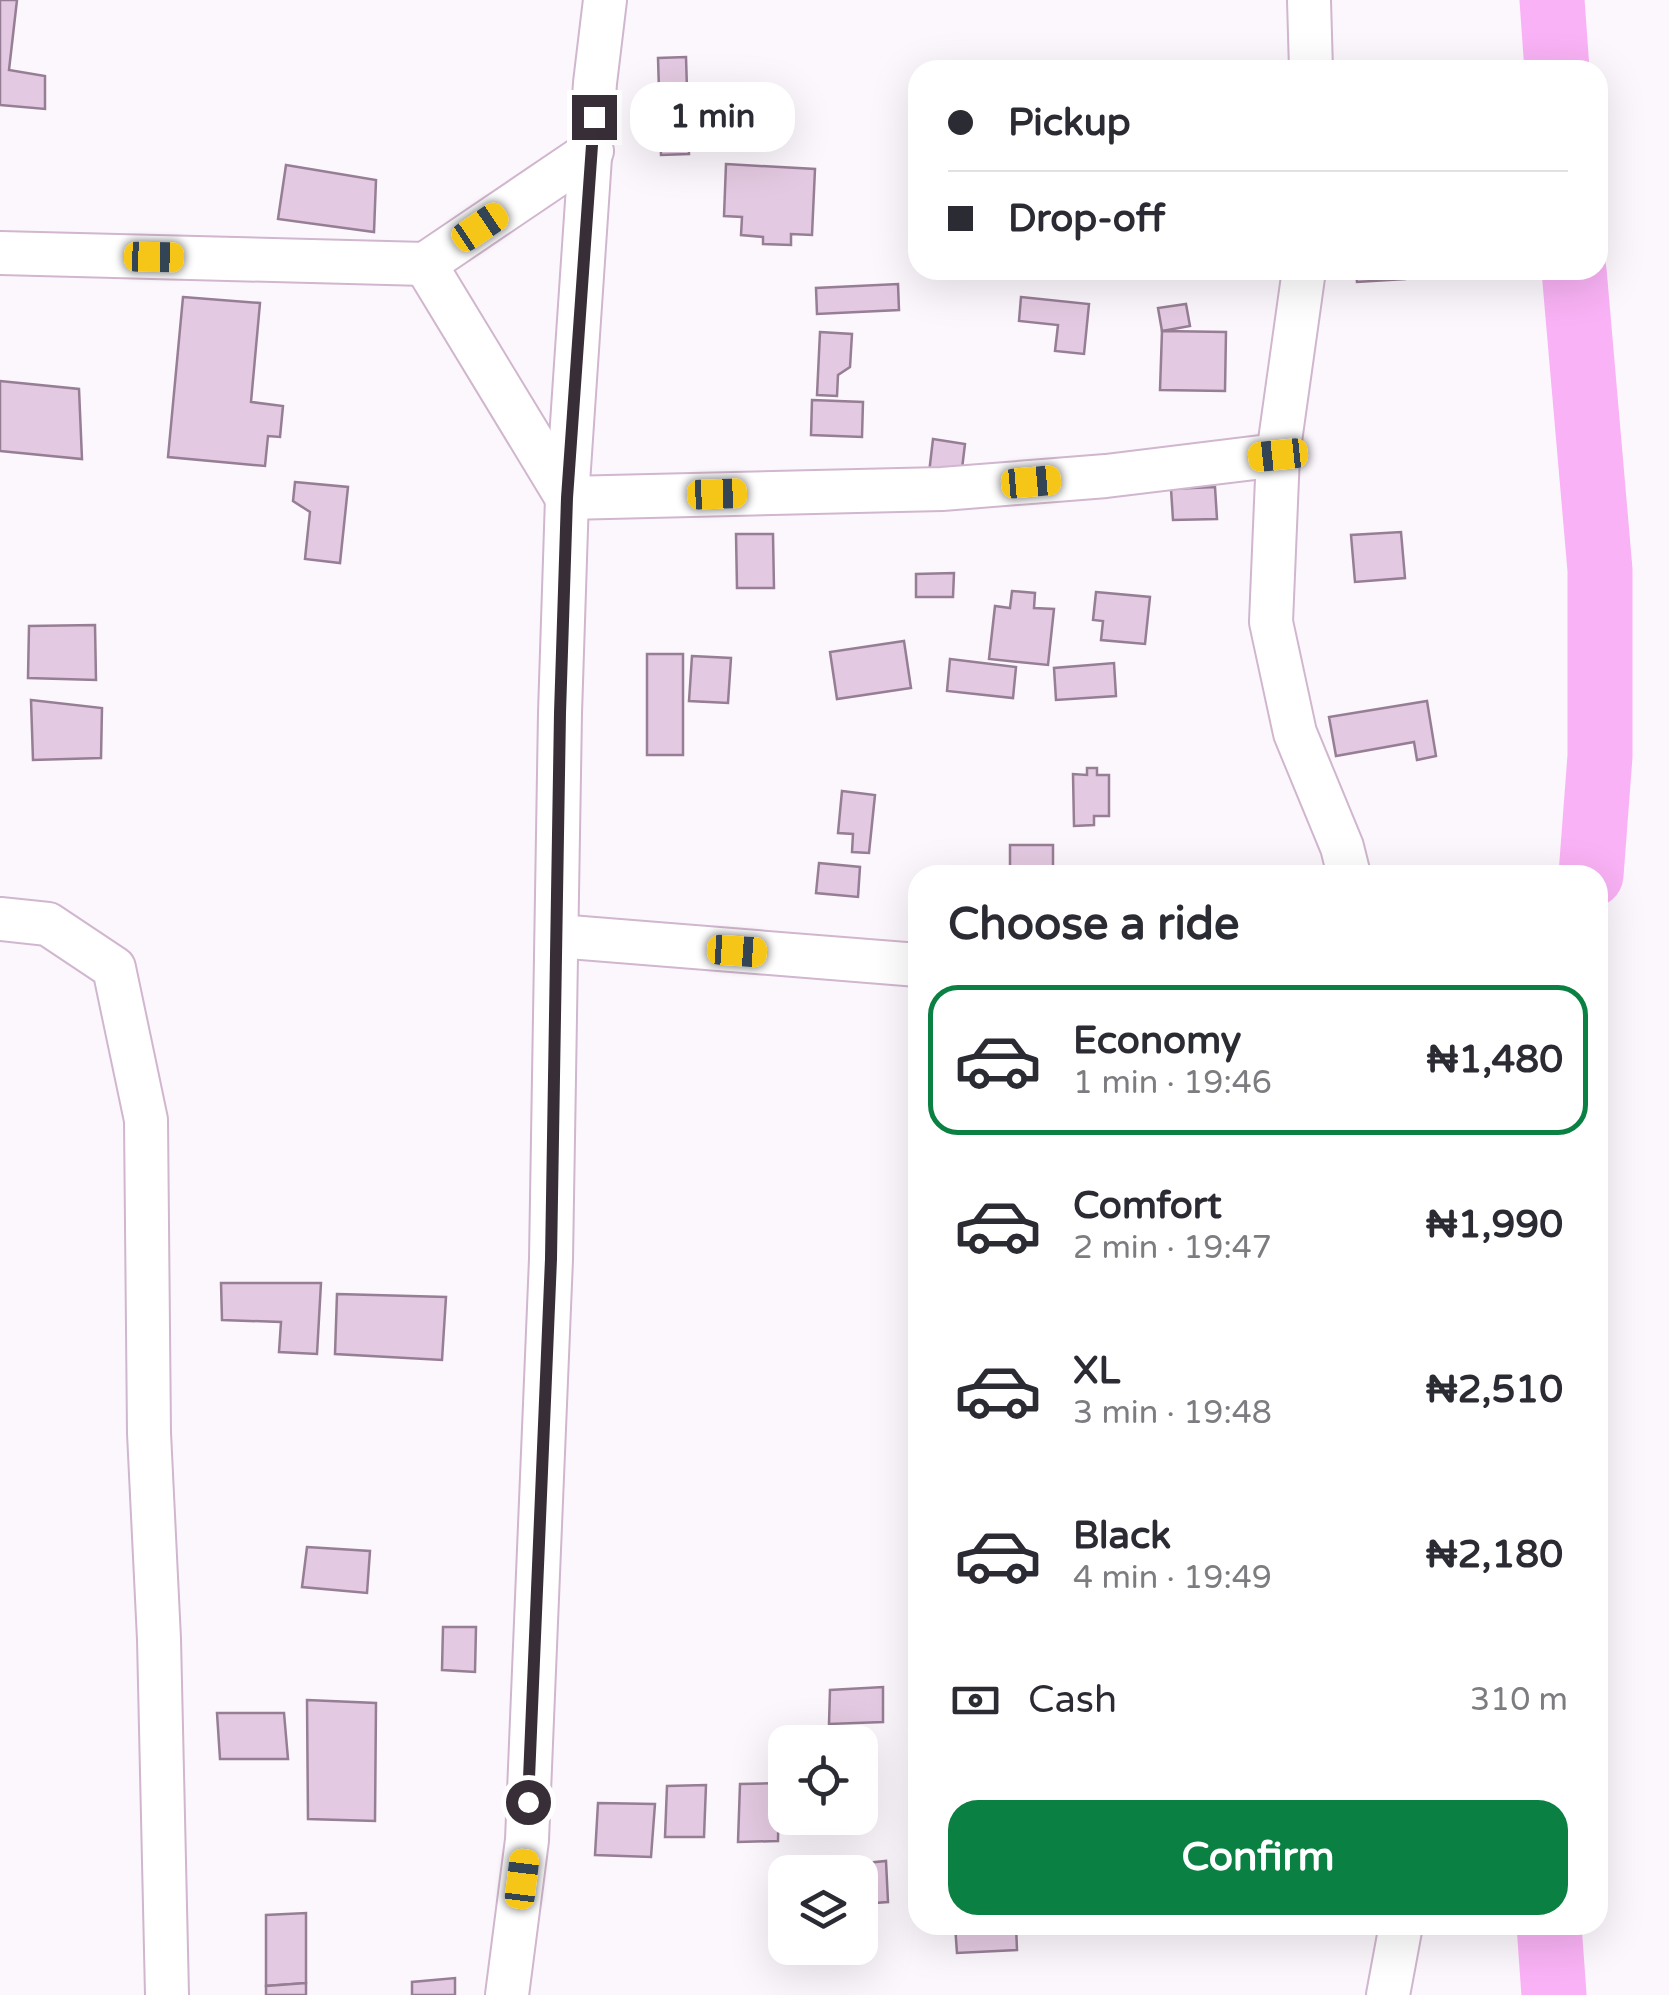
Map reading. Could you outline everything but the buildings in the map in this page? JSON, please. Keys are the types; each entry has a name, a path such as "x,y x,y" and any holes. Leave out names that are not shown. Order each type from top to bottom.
{"street":[{"path":"507,1995 528,1821 551,1259 567,498 595,83 605,0"},
{"path":"1309,0 1311,60"},
{"path":"0,253 425,264 592,151"},
{"path":"425,264 567,498"},
{"path":"1303,280 1278,455 1270,622 1296,733 1346,865"},
{"path":"567,498 942,489 1106,476 1278,455"},
{"path":"0,919 48,924 114,968 146,1120 149,1433 159,1639 167,1995"},
{"path":"557,936 908,964"},
{"path":"1388,1995 1399,1935"}],"waterway":[{"path":"1552,0 1556,60"},
{"path":"1575,280 1600,570 1600,756 1592,865"},
{"path":"1550,1935 1554,1995"}],"route":[{"path":"528,1802 551,1259 567,498 594,117"}]}
